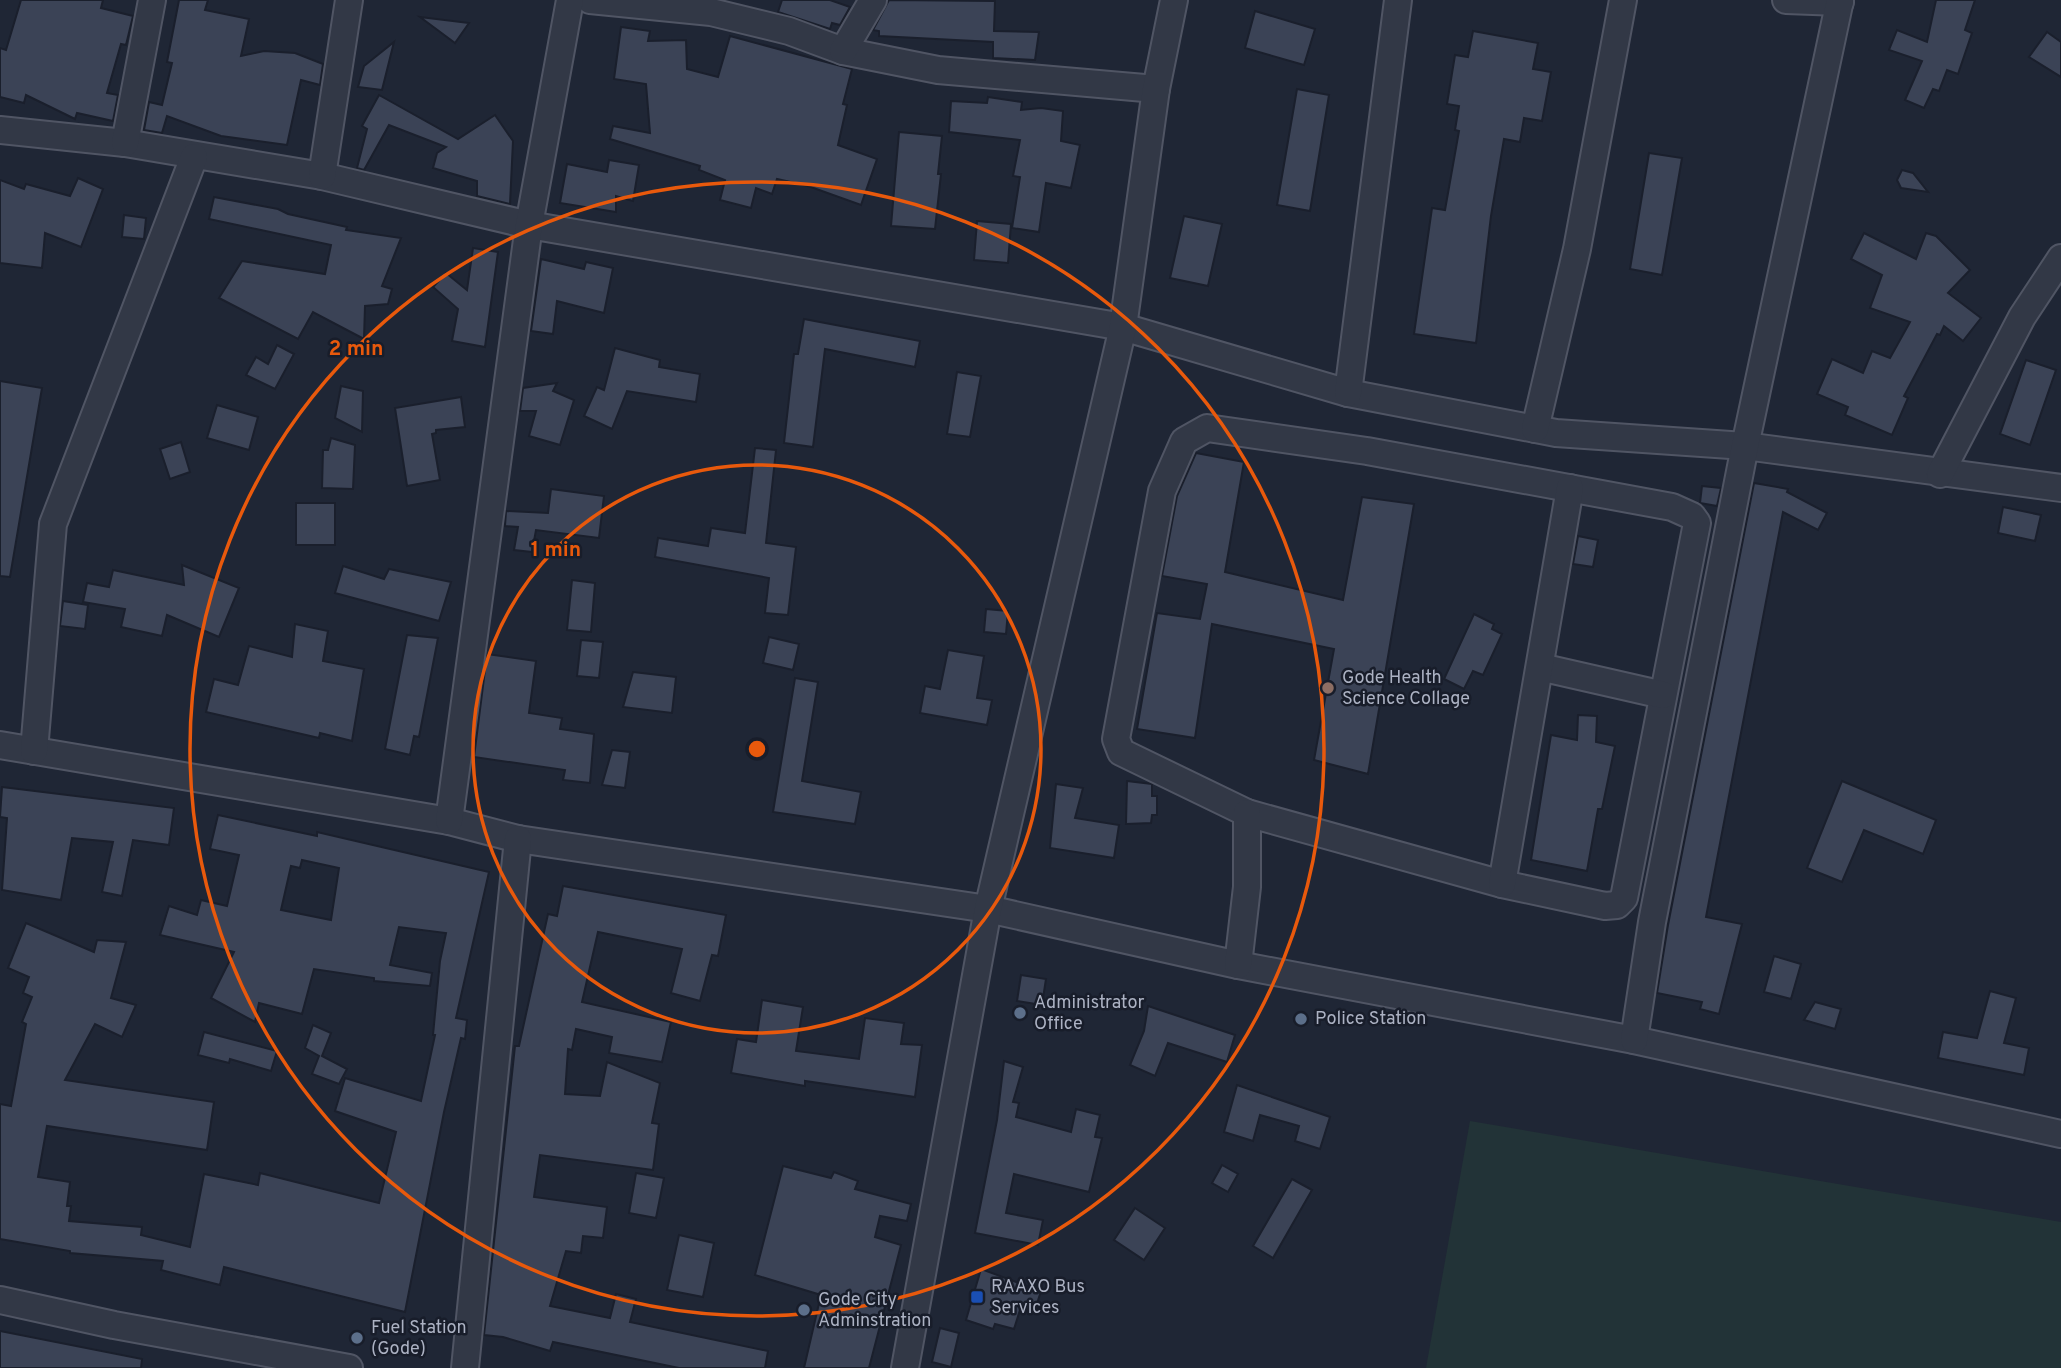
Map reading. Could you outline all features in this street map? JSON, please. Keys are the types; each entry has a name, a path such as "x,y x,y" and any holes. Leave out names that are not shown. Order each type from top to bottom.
{"street":[{"path":"125,143 152,0"},
{"path":"322,176 349,0"},
{"path":"449,821 529,225 570,0"},
{"path":"590,0 713,6 844,51 938,70 1156,89"},
{"path":"844,51 873,0"},
{"path":"905,1368 988,909 1122,327 1156,89 1174,0"},
{"path":"1348,393 1398,0"},
{"path":"1535,429 1577,249 1623,0"},
{"path":"1634,1040 1652,922 1745,446 1840,1 1786,0"},
{"path":"0,130 125,143 194,157 322,176 529,225 1122,327 1348,393 1535,429 1745,446 2061,488"},
{"path":"34,751 53,524 194,157"},
{"path":"1940,474 2022,317 2061,258"},
{"path":"1207,428 1367,451 1570,488 1672,507 1692,516 1697,523 1624,898 1617,905 1605,906 1502,884 1247,813 1121,752 1116,739 1162,491 1184,440 1207,428"},
{"path":"1502,884 1570,488"},
{"path":"1540,667 1663,695"},
{"path":"0,746 449,821 518,839 988,909 1238,965 1634,1040 2061,1134"},
{"path":"1238,965 1247,887 1247,813"},
{"path":"465,1368 518,839"},
{"path":"0,1300 114,1325 349,1368"}],"shaded area":[{"path":"1470,1121 2061,1222 2061,1368 1426,1368"}],"building":[{"path":"21,0 103,0 101,8 133,16 126,45 121,44 107,93 118,95 113,121 77,113 75,119 26,95 24,103 0,97 0,48 6,50"},
{"path":"179,0 208,0 205,10 249,19 241,56 264,51 295,53 323,64 320,85 301,80 287,145 221,136 167,116 162,133 144,130 149,102 162,105 172,63 167,62"},
{"path":"782,0 830,0 850,7 840,25 832,23 830,29 778,12"},
{"path":"889,0 995,1 994,31 1039,32 1035,60 993,58 993,42 879,36 879,31 873,30"},
{"path":"1936,0 1975,0 1965,30 1972,33 1958,74 1947,70 1939,91 1933,89 1924,108 1905,100 1922,61 1889,50 1897,30 1927,42"},
{"path":"1255,11 1315,29 1304,65 1245,48"},
{"path":"420,17 469,23 455,43"},
{"path":"621,27 650,31 648,41 686,40 687,69 718,77 730,36 852,69 843,104 847,105 838,145 877,159 861,205 808,186 777,179 772,194 756,188 751,208 720,200 725,180 699,170 700,166 610,139 613,126 650,133 646,84 614,79"},
{"path":"1473,31 1538,43 1533,69 1551,72 1542,121 1524,118 1520,142 1504,139 1491,216 1476,343 1414,334 1432,208 1445,210 1459,131 1455,130 1459,106 1447,104 1455,55 1468,57"},
{"path":"2047,32 2061,42 2061,77 2029,57"},
{"path":"394,42 382,90 358,87 364,66"},
{"path":"1297,89 1329,95 1310,211 1277,205"},
{"path":"379,95 458,139 495,115 513,141 510,204 477,196 477,181 433,168 437,153 446,147 389,125 364,170 357,168 367,129 362,126"},
{"path":"988,97 1022,102 1021,110 1041,108 1063,111 1061,141 1080,145 1071,188 1046,183 1039,232 1012,228 1020,177 1013,176 1020,140 949,132 951,101 987,103"},
{"path":"899,132 942,136 935,229 891,226"},
{"path":"1649,153 1682,158 1662,275 1630,269"},
{"path":"609,160 639,165 633,201 616,196 616,212 560,203 567,164 607,172"},
{"path":"1902,170 1913,173 1928,192 1901,188 1897,180"},
{"path":"78,178 103,189 81,247 45,233 42,268 0,263 0,180 24,189 26,184 70,196"},
{"path":"214,197 278,209 288,214 347,227 346,230 401,238 382,286 392,289 388,304 365,306 364,339 313,312 298,339 219,298 242,261 325,274 331,245 209,219"},
{"path":"124,215 146,218 144,239 122,237"},
{"path":"1184,216 1222,224 1208,286 1170,278"},
{"path":"977,221 1011,224 1008,263 974,260"},
{"path":"1864,233 1916,259 1926,233 1936,236 1970,270 1948,293 1981,318 1963,341 1944,326 1940,335 1937,334 1904,396 1908,398 1892,435 1845,415 1848,407 1817,394 1832,359 1863,373 1872,351 1890,358 1910,322 1870,308 1882,275 1851,259"},
{"path":"473,248 498,252 485,347 452,341 458,309 433,287 446,273 467,290"},
{"path":"541,259 584,269 586,262 613,268 604,313 557,301 553,334 531,331"},
{"path":"804,319 920,341 915,367 825,349 813,447 784,443 794,354 798,354"},
{"path":"277,345 294,354 275,389 246,375 256,357 268,364"},
{"path":"615,348 660,360 659,367 700,374 696,402 627,391 612,429 584,416 597,387 604,390"},
{"path":"2026,360 2056,370 2030,445 2000,434"},
{"path":"957,372 981,376 970,437 947,434"},
{"path":"0,381 42,388 10,577 0,576"},
{"path":"557,383 553,391 574,400 560,445 529,436 536,411 520,411 523,388"},
{"path":"341,386 363,391 362,432 335,418"},
{"path":"461,397 465,427 436,430 436,433 432,434 440,480 407,486 395,408"},
{"path":"217,405 258,417 249,450 207,438"},
{"path":"331,438 355,445 353,489 322,488 323,450 328,450"},
{"path":"181,442 190,472 170,479 160,449"},
{"path":"755,448 776,450 766,543 796,547 788,615 765,613 769,578 655,557 658,538 708,546 711,528 745,533"},
{"path":"1196,453 1244,462 1225,572 1343,600 1362,497 1414,504 1368,774 1314,760 1334,649 1212,624 1195,738 1137,729 1157,613 1200,619 1207,584 1162,576 1177,496"},
{"path":"1754,483 1788,489 1787,492 1827,513 1818,530 1783,512 1706,917 1742,924 1719,1014 1700,1009 1702,1002 1657,993"},
{"path":"1702,486 1721,488 1717,506 1700,503"},
{"path":"551,489 604,496 599,538 536,530 532,552 514,550 518,527 505,526 506,511 548,513"},
{"path":"296,503 335,503 335,545 296,545"},
{"path":"2003,507 2041,515 2035,541 1998,533"},
{"path":"1578,536 1598,540 1593,567 1573,564"},
{"path":"182,565 239,588 219,637 167,615 162,636 121,627 125,609 83,602 87,583 109,587 113,570 184,585"},
{"path":"343,566 384,579 389,569 451,582 439,621 335,593"},
{"path":"572,580 595,583 591,632 567,630"},
{"path":"63,601 88,605 85,629 60,626"},
{"path":"986,609 1008,611 1006,634 984,632"},
{"path":"1474,614 1494,624 1492,629 1502,634 1483,675 1473,671 1464,689 1444,679"},
{"path":"295,624 328,631 323,661 364,669 352,741 320,733 319,738 206,712 214,679 238,685 249,646 292,657"},
{"path":"407,635 438,638 419,737 414,736 410,755 385,749"},
{"path":"769,637 799,644 793,670 763,663"},
{"path":"581,640 603,642 599,678 577,676"},
{"path":"948,650 984,656 977,698 992,700 987,725 920,713 925,686 940,689"},
{"path":"487,654 536,661 529,713 562,718 560,729 594,734 590,783 563,780 565,770 474,757"},
{"path":"633,672 676,677 672,713 623,707"},
{"path":"795,678 818,682 802,781 861,792 855,824 773,812"},
{"path":"1578,715 1597,716 1596,742 1615,746 1602,809 1598,809 1587,871 1531,860 1551,735 1577,740"},
{"path":"612,750 630,752 625,788 602,785"},
{"path":"1127,781 1152,784 1152,796 1157,796 1157,815 1152,815 1151,823 1126,824"},
{"path":"1842,781 1936,820 1923,854 1864,830 1842,882 1807,868"},
{"path":"1056,784 1083,788 1075,818 1119,825 1114,858 1050,848"},
{"path":"2,787 174,808 169,845 133,840 122,896 102,892 113,842 72,838 61,900 2,890 7,818 0,817"},
{"path":"218,815 317,836 317,832 489,872 456,1018 467,1020 465,1039 461,1038 444,1112 405,1312 224,1267 220,1285 161,1270 163,1261 70,1253 0,1239 0,1104 11,1106 26,1024 22,1022 32,997 23,993 29,977 8,968 26,923 94,952 97,940 126,942 111,998 136,1005 122,1037 95,1024 65,1080 214,1102 207,1150 47,1126 38,1177 70,1182 67,1206 71,1206 69,1221 142,1227 141,1235 190,1247 204,1174 258,1185 260,1173 379,1203 396,1132 335,1111 345,1078 421,1101 435,1035 440,961 446,933 399,927 390,965 432,973 430,986 374,981 374,978 314,969 302,1014 259,1003 255,1022 211,998 234,952 160,935 169,906 197,915 201,900 227,906 239,855 210,849","holes":["302,860 339,868 331,920 281,910 291,866 300,868"]},
{"path":"563,886 726,915 718,956 712,955 700,1001 671,993 682,949 598,932 582,1002 671,1022 662,1062 609,1053 612,1037 576,1029 572,1050 568,1049 565,1094 600,1096 607,1062 660,1083 652,1123 659,1124 653,1170 540,1155 534,1197 607,1207 603,1238 583,1236 581,1253 566,1251 550,1306 610,1318 616,1294 636,1299 630,1322 768,1351 765,1368 679,1368 553,1342 550,1351 503,1337 484,1335 515,1046 519,1046 548,914 557,916"},
{"path":"1774,956 1801,964 1791,999 1764,992"},
{"path":"1021,975 1046,979 1042,1005 1017,1001"},
{"path":"1990,991 2016,998 2004,1043 2029,1048 2024,1075 1938,1058 1943,1032 1977,1038"},
{"path":"762,1000 803,1007 796,1051 859,1059 865,1018 904,1023 901,1044 922,1045 915,1097 805,1081 805,1086 731,1073 737,1039 756,1042"},
{"path":"1815,1002 1841,1009 1835,1029 1804,1020"},
{"path":"1148,1006 1235,1035 1227,1062 1168,1043 1155,1076 1130,1065 1144,1031"},
{"path":"313,1025 331,1033 322,1056 347,1069 339,1084 312,1074 319,1056 305,1048"},
{"path":"204,1032 277,1051 271,1071 230,1059 229,1063 198,1055"},
{"path":"1004,1061 1023,1067 1013,1102 1019,1103 1016,1117 1071,1132 1076,1109 1100,1115 1095,1137 1102,1138 1089,1192 1014,1174 1006,1213 1043,1220 1038,1245 975,1233 997,1120"},
{"path":"1237,1085 1330,1117 1320,1149 1295,1141 1299,1126 1260,1115 1253,1141 1224,1132"},
{"path":"1222,1165 1238,1174 1228,1192 1212,1183"},
{"path":"783,1166 831,1178 834,1172 858,1181 855,1189 911,1204 907,1221 880,1216 875,1237 901,1245 869,1368 804,1368 821,1295 755,1275"},
{"path":"636,1173 664,1178 656,1218 629,1213"},
{"path":"1292,1179 1312,1190 1273,1258 1253,1246"},
{"path":"1135,1208 1165,1228 1144,1260 1114,1240"},
{"path":"679,1235 714,1243 703,1297 667,1290"},
{"path":"981,1269 1041,1291 1034,1313 1020,1310 1014,1329 995,1324 993,1329 966,1320"},
{"path":"940,1328 959,1333 951,1367 932,1362"},
{"path":"0,1331 142,1359 141,1368 0,1368"}],"place":[{"name":"Gode Health Science Collage","path":"1328,688"},
{"name":"Administrator Office","path":"1020,1013"},
{"name":"Police Station","path":"1301,1019"},
{"name":"RAAXO Bus Services","path":"977,1297"},
{"name":"Gode City Adminstration","path":"804,1310"},
{"name":"Fuel Station (Gode)","path":"357,1338"}]}
